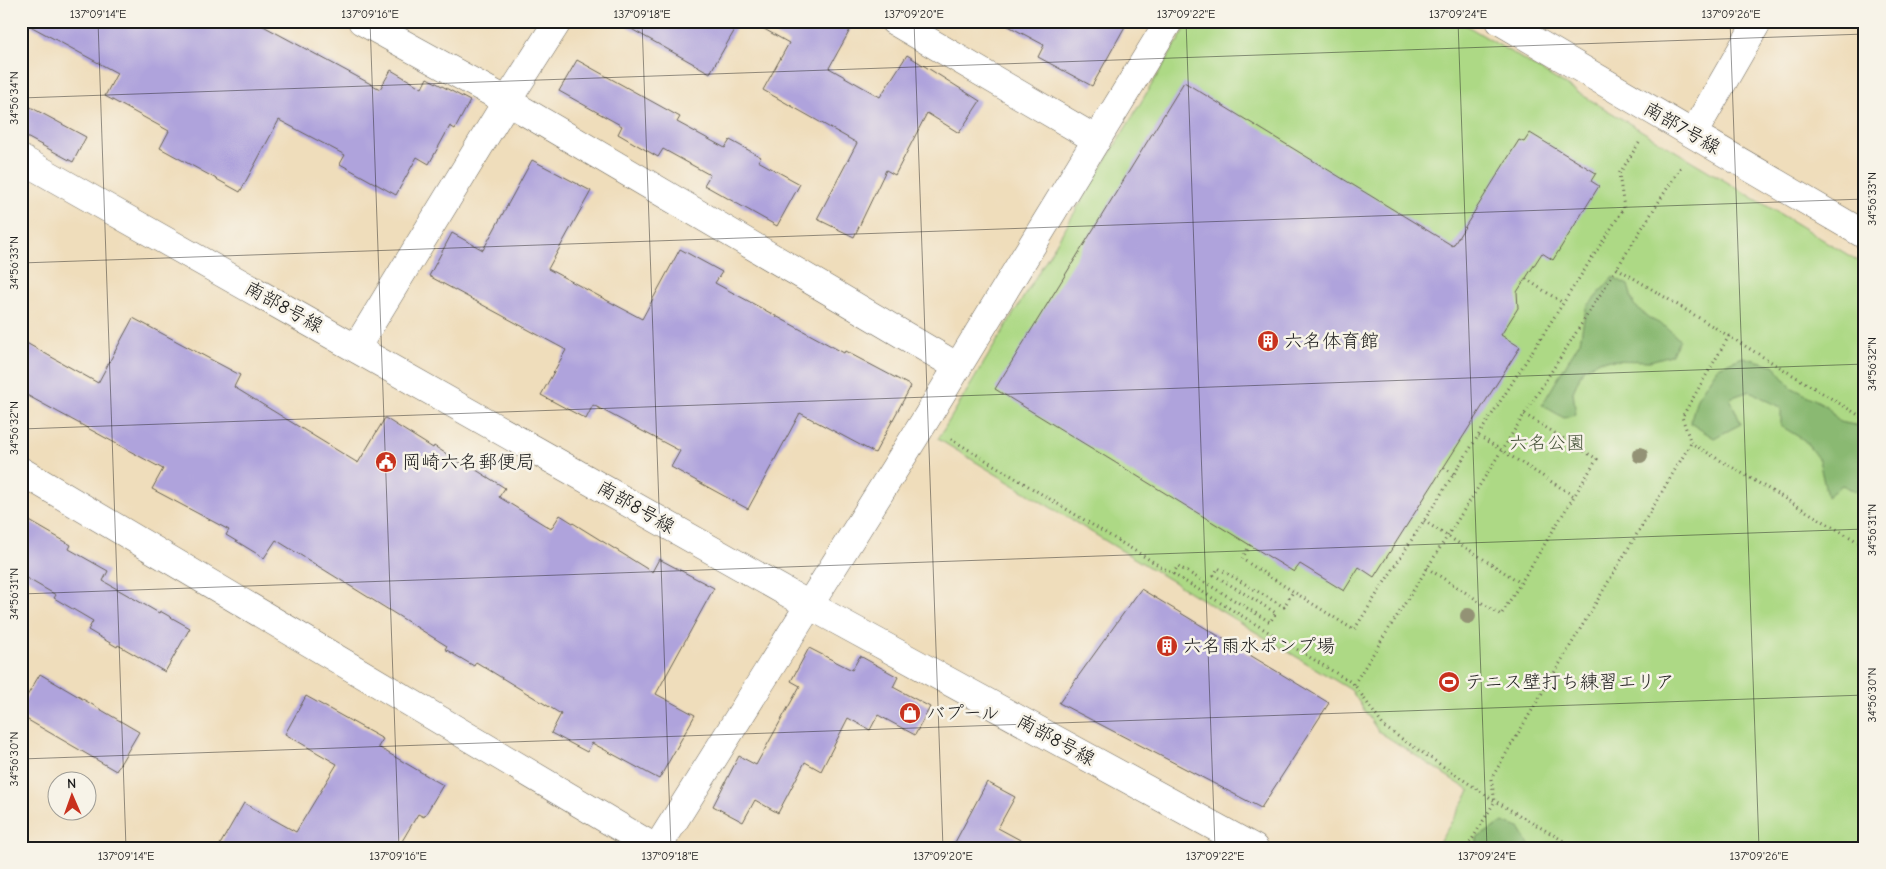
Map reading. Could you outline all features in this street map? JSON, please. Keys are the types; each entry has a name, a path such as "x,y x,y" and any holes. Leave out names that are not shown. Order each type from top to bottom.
{"street":[{"path":"362,21 507,101 958,368"},
{"path":"356,348 558,21"},
{"path":"894,21 1097,140"},
{"path":"21,471 656,848 958,368 1169,21"},
{"name":"南部7号線","path":"1500,21 1865,236"},
{"path":"1696,136 1758,21"},
{"name":"南部8号線","path":"21,159 809,605 1254,848"}],"path":[{"path":"1250,545 1242,559 1294,590 1354,630 1624,208 1619,174 1658,114"},
{"path":"1354,684 1617,268 1696,136"},
{"path":"1617,268 1865,419"},
{"path":"1526,279 1563,303"},
{"path":"1729,336 1682,417 1691,443 1865,546"},
{"path":"1426,568 1501,615 1597,459 1524,414"},
{"path":"924,422 1354,684 1384,727 1495,801 1576,848"},
{"path":"1479,436 1574,496"},
{"path":"1467,848 1495,801 1491,779 1691,443"},
{"path":"1444,468 1454,474"},
{"path":"1424,521 1521,583"},
{"path":"1173,574 1178,566 1270,622 1276,613 1214,575 1218,568 1284,607 1294,590"}],"green space":[{"name":"六名公園","path":"1190,21 1459,21 1865,265 1865,848 1436,848 1470,791 1378,731 1351,690 938,439"},
{"path":"1613,277 1628,285 1634,305 1649,318 1666,327 1680,340 1671,355 1650,361 1602,360 1583,369 1573,392 1576,415 1564,418 1542,405 1580,341 1586,308"},
{"path":"1743,357 1773,365 1791,387 1827,406 1839,422 1865,427 1865,504 1861,494 1842,485 1827,497 1819,460 1804,440 1781,426 1781,408 1750,391 1730,398 1741,424 1714,438 1690,423 1697,398 1718,367"},
{"path":"1503,822 1519,828 1531,848 1477,848 1477,838"}],"building":[{"path":"21,21 254,21 380,89 391,70 422,88 427,78 470,101 455,129 450,126 429,164 417,157 396,195 340,164 345,155 279,120 240,192 160,148 169,131 105,96 117,73"},
{"path":"617,21 740,21 710,73"},
{"path":"750,21 855,21 829,68 880,97 907,55 980,101 959,133 927,113 895,175 886,170 854,237 817,219 857,143 763,90 789,43"},
{"path":"999,21 1128,21 1092,86 1038,57 1044,45"},
{"path":"577,60 680,117 677,122 725,148 730,140 761,157 758,161 800,184 777,226 704,185 710,175 663,149 658,157 618,134 622,126 559,91"},
{"name":"六名体育館","path":"1184,82 1453,246 1519,140 1524,142 1530,133 1596,173 1591,181 1599,186 1553,260 1542,253 1517,292 1518,308 1501,335 1520,347 1374,577 1359,567 1344,591 1300,564 1294,572 995,389"},
{"path":"21,102 86,137 73,162 21,134"},
{"path":"532,160 591,191 548,269 642,319 680,249 722,272 715,283 844,353 845,351 911,386 875,453 800,413 748,509 671,467 680,451 593,405 586,419 541,395 566,350 429,276 452,233 483,250"},
{"path":"133,318 240,375 234,387 358,463 385,418 433,448 434,446 464,465 465,463 505,488 499,497 551,529 560,515 652,572 659,559 714,588 656,694 695,715 659,779 592,743 587,752 551,733 561,714 476,662 474,666 445,649 447,646 276,540 264,558 226,535 229,530 152,489 163,469 21,392 21,340 98,383"},
{"path":"21,516 71,545 69,549 108,571 103,581 159,613 160,611 190,628 165,672 88,630 93,621 54,598 56,595 21,575"},
{"name":"六名雨水ポンプ場","path":"1141,589 1329,703 1261,808 1059,703"},
{"path":"809,648 852,670 860,656 898,677 893,687 930,707 915,735 878,715 870,730 848,718 821,771 805,762 778,813 755,800 743,822 713,806 739,756 756,765 800,686 791,681"},
{"path":"40,674 139,732 116,771 21,716 21,706"},
{"path":"306,696 383,739 378,747 443,785 424,817 418,814 398,848 218,848 244,803 296,832 337,764 285,734"},
{"path":"987,782 1015,797 998,828 1035,848 952,848"}],"place":[{"name":"六名体育館","path":"1268,341"},
{"name":"岡崎六名郵便局","path":"386,462"},
{"name":"六名雨水ポンプ場","path":"1167,646"},
{"name":"テニス壁打ち練習エリア","path":"1449,682"},
{"name":"バプール","path":"910,713"}]}
